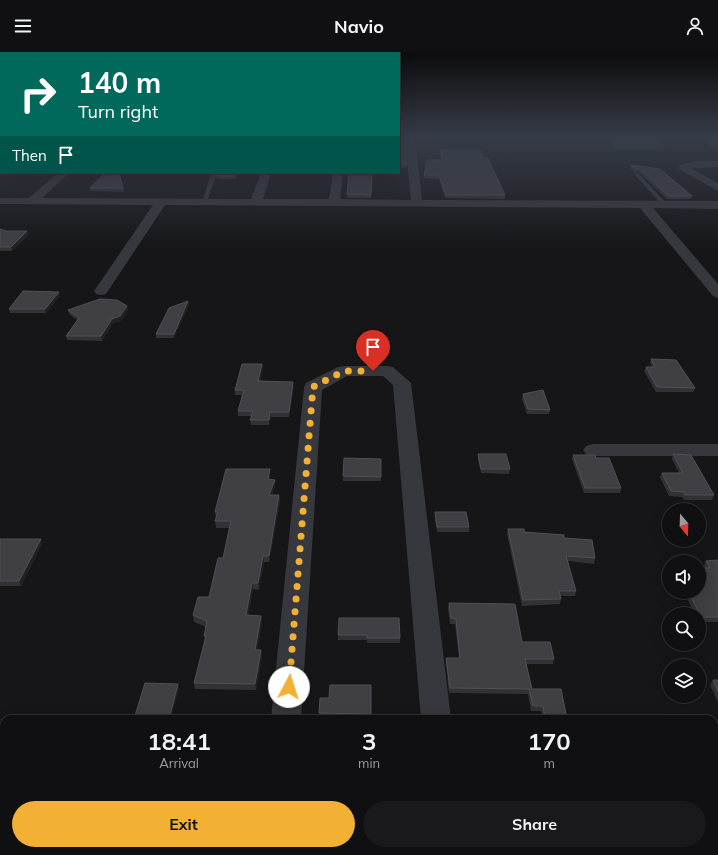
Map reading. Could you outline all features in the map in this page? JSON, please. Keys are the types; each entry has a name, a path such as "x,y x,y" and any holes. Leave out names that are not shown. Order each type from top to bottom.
{"street":[{"path":"32,201 61,175"},
{"path":"256,202 265,175"},
{"path":"334,202 338,175"},
{"path":"414,175 417,203"},
{"path":"696,175 718,188"},
{"path":"0,201 718,205"},
{"path":"101,291 122,263 162,201"},
{"path":"643,204 718,293"},
{"path":"286,715 313,387 344,371 387,371 402,383 436,715"},
{"path":"593,450 718,450"}],"lane":[{"path":"204,202 208,195 213,175"},
{"path":"638,175 664,204"}],"building":[{"path":"103,175 120,175 123,188 90,188"},
{"path":"349,175 372,175 371,195 347,194"},
{"path":"439,175 496,175 505,195 446,195"},
{"path":"647,175 668,175 692,196 668,196"},
{"path":"0,229 5,231 27,231 11,247 0,247"},
{"path":"23,291 59,292 45,309 9,309"},
{"path":"100,299 117,300 127,306 120,316 112,319 101,336 66,336 79,318 68,310"},
{"path":"188,301 174,334 156,334 169,308"},
{"path":"651,359 676,360 695,388 657,387 646,367 655,367"},
{"path":"242,364 262,364 258,381 293,382 289,412 270,412 269,420 250,420 253,411 238,411 244,390 235,390"},
{"path":"543,390 550,410 528,409 523,394"},
{"path":"478,454 506,454 510,469 481,469"},
{"path":"673,454 691,455 714,495 685,495 684,492 671,491 662,473 683,473"},
{"path":"573,455 595,455 596,458 609,458 621,488 585,488"},
{"path":"344,458 381,459 381,477 343,476"},
{"path":"226,469 270,469 268,479 275,480 269,495 279,495 269,556 263,556 258,583 252,583 246,615 261,616 255,650 261,650 255,684 194,683 206,636 204,636 207,621 193,615 198,597 209,597 218,558 223,558 231,521 215,521 218,512 215,512"},
{"path":"435,512 466,512 469,527 437,527"},
{"path":"508,529 524,529 524,532 564,535 564,538 592,540 595,558 566,556 576,591 559,591 561,599 523,600"},
{"path":"0,539 41,539 19,581 0,581"},
{"path":"718,560 718,617 706,617 706,607 696,607 692,599 706,599 706,568 710,568 706,561"},
{"path":"449,603 515,604 522,642 550,642 554,659 525,659 532,689 561,689 566,715 544,715 543,706 533,706 529,689 450,688 446,658 460,658 456,619 451,618"},
{"path":"339,618 399,618 400,638 367,638 367,635 338,635"},
{"path":"713,680 718,680 718,692"},
{"path":"145,683 178,684 170,715 135,715"},
{"path":"330,685 371,685 371,714 319,713 320,698 329,698"}],"route":[{"path":"289,687 313,387 344,371 373,371"}]}
